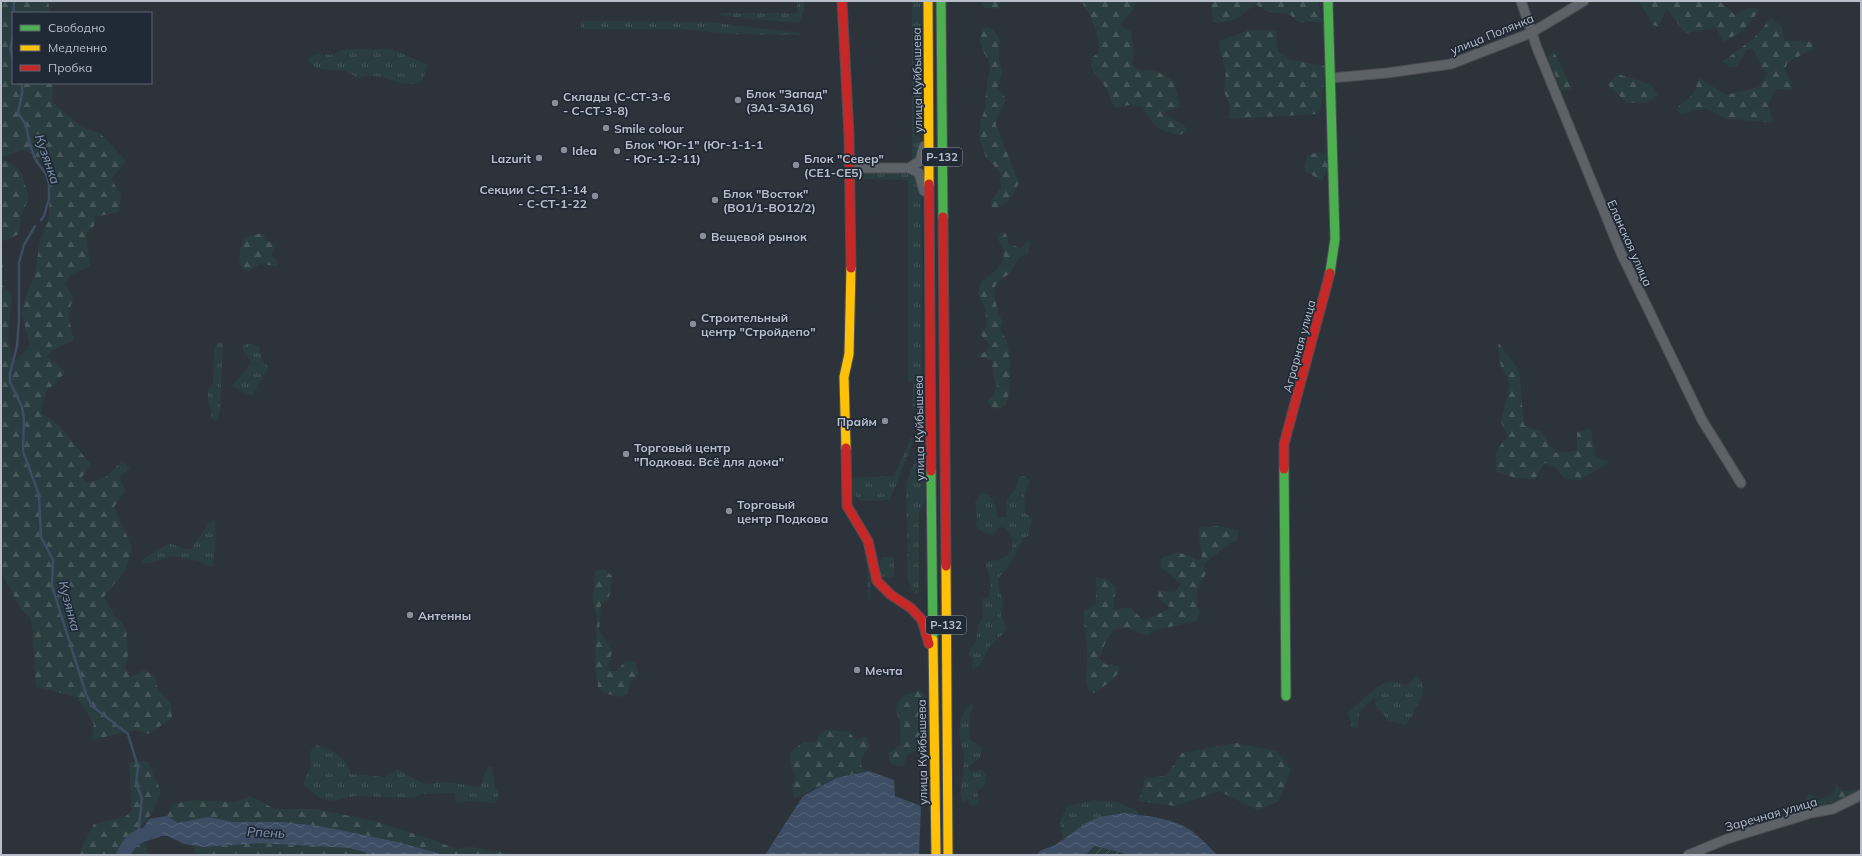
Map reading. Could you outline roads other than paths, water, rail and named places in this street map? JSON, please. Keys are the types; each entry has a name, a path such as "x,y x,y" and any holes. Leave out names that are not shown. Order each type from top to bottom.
{"main road":[{"path":"842,1 843,40 848,102 851,241 849,354 844,377 847,506 868,541 877,582 891,595 906,604 922,620 928,638 933,676"},
{"name":"улица Куйбышева","path":"928,1 933,676 936,855"},
{"name":"улица Куйбышева","path":"941,1 948,855"},
{"name":"Аграрная улица","path":"1286,696 1284,610 1284,444 1328,283 1335,239 1328,1"}],"street":[{"name":"Еланская улица","path":"1521,1 1531,33 1592,188 1633,280 1702,420 1741,484"},
{"name":"улица Полянка","path":"1331,78 1387,73 1452,64 1531,33 1584,1"},
{"path":"909,168 920,161 927,133 929,116"},
{"path":"850,168 909,168 919,174 926,196 930,226"},
{"name":"Заречная улица","path":"1688,855 1727,839 1811,813 1832,809 1861,795"}],"water":[{"path":"869,771 894,780 895,796 921,806 919,855 765,855 803,796 836,778"},
{"path":"1125,813 1160,818 1177,823 1192,831 1217,855 1131,855 1095,846 1084,855 1036,855 1041,850 1054,846 1086,823 1099,817"},
{"name":"Рпень","path":"167,816 178,823 208,817 234,822 281,822 320,826 398,842 444,855 376,855 349,848 259,843 204,847 184,844 168,836 138,836 149,819"}],"waterway":[{"name":"Кузянка","path":"13,12 14,1"},
{"name":"Кузянка","path":"12,41 10,49 12,56"},
{"name":"Кузянка","path":"21,84 22,94 18,113 26,125 35,159 46,174 49,184 49,199 44,216 41,220"},
{"name":"Кузянка","path":"35,226 24,245 19,263 19,319 17,346 10,373 10,382 22,407 24,419 23,451 39,495 41,537 53,560 52,586 86,694 92,706 128,734 138,767 136,783 142,798 138,836"},
{"name":"Кузянка","path":"123,855 129,844 136,838 156,831"}],"place":[{"name":"Блок \"Запад\" (ЗА1-ЗА16)","path":"738,100"},
{"name":"Склады (С-СТ-3-6 - С-СТ-3-8)","path":"555,103"},
{"name":"Smile colour","path":"606,128"},
{"name":"Idea","path":"564,150"},
{"name":"Блок \"Юг-1\" (Юг-1-1-1 - Юг-1-2-11)","path":"617,151"},
{"name":"Lazurit","path":"539,158"},
{"name":"Блок \"Север\" (СЕ1-СЕ5)","path":"796,165"},
{"name":"Секции С-СТ-1-14 - С-СТ-1-22","path":"595,196"},
{"name":"Блок \"Восток\" (ВО1/1-ВО12/2)","path":"715,200"},
{"name":"Вещевой рынок","path":"703,236"},
{"name":"Строительный центр \"Стройдепо\"","path":"693,324"},
{"name":"Прайм","path":"885,421"},
{"name":"Торговый центр \"Подкова. Всё для дома\"","path":"626,454"},
{"name":"Торговый центр Подкова","path":"729,511"},
{"name":"Антенны","path":"410,615"},
{"name":"Мечта","path":"857,670"}]}
